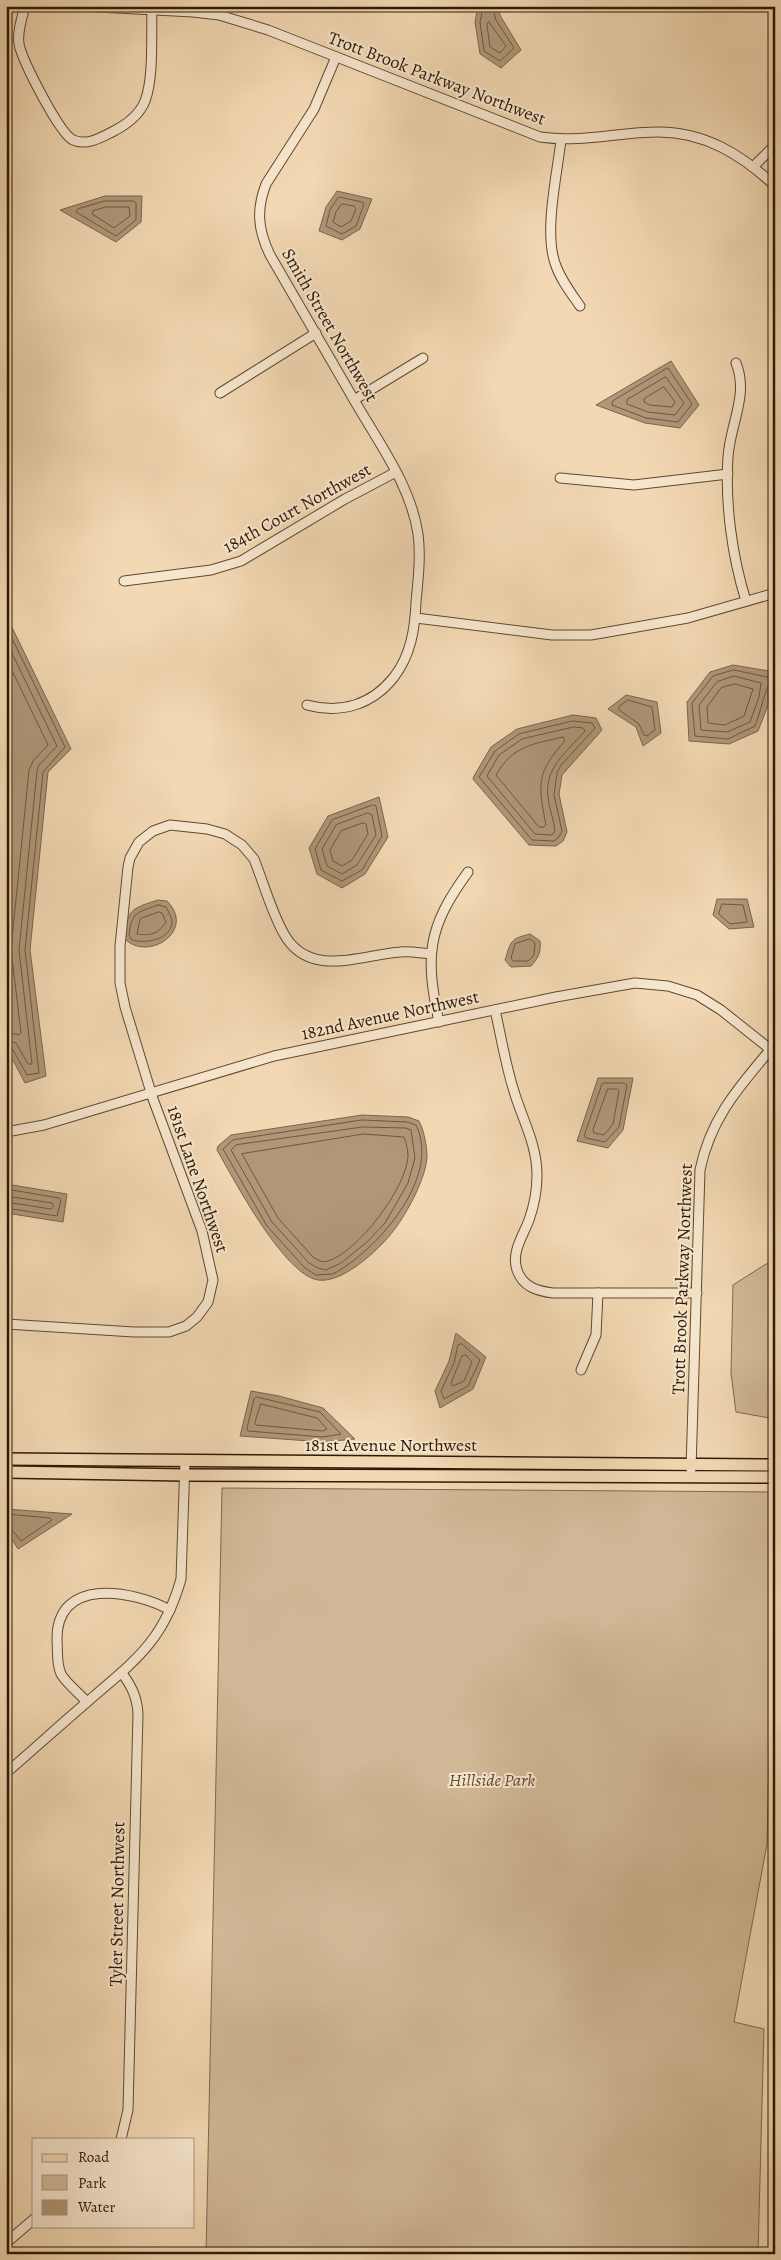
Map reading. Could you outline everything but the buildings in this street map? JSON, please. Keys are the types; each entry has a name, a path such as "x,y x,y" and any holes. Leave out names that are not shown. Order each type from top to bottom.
{"main road":[{"name":"181st Avenue Northwest","path":"6,1459 775,1464"},
{"name":"181st Avenue Northwest","path":"6,1472 185,1475 775,1477"}],"street":[{"path":"25,6 19,35 22,53 57,124 72,139 80,142 98,139 124,125 140,112 148,90 152,10"},
{"name":"Trott Brook Parkway Northwest","path":"78,6 219,11 540,138 560,140 658,132 688,135 713,142 754,166 775,186"},
{"name":"Smith Street Northwest","path":"307,705 324,709 348,707 358,704 378,693 388,685 403,663 412,640 416,618 419,563 418,534 411,505 396,472 262,240 259,226 258,211 266,184 314,108 336,56"},
{"path":"560,140 551,227 551,249 559,275 580,306"},
{"path":"754,166 775,144"},
{"path":"220,393 316,333"},
{"path":"354,400 423,358"},
{"path":"736,363 741,375 742,389 730,444 728,474 732,537 746,601"},
{"name":"184th Court Northwest","path":"124,581 211,570 241,561 344,499 396,472"},
{"path":"560,478 634,485 728,474"},
{"path":"416,618 543,634 591,635 665,623 775,593"},
{"path":"152,1093 125,1006 119,971 128,867 134,850 153,831 170,825 207,829 225,834 242,845 254,860 285,936 295,948 309,957 332,962 401,952 430,954"},
{"path":"439,1022 431,982 430,954 433,939 446,904 468,872"},
{"name":"182nd Avenue Northwest","path":"6,1132 44,1125 274,1056 614,986 635,984 668,986 690,993 709,1002 773,1046"},
{"path":"495,1010 512,1087 528,1128 536,1158 535,1190 529,1219 516,1251 517,1271 522,1280 530,1287 540,1291 697,1293"},
{"name":"Trott Brook Parkway Northwest","path":"691,1477 698,1191 704,1151 710,1133 728,1102 773,1046"},
{"name":"181st Lane Northwest","path":"6,1324 170,1332 188,1324 203,1309 212,1291 213,1280 210,1257 186,1184 152,1093"},
{"path":"581,1370 596,1335 598,1293"},
{"path":"6,1773 122,1673 143,1654 153,1641 170,1610 181,1579 185,1461"},
{"path":"87,1702 62,1676 59,1668 57,1627 64,1610 84,1596 102,1593 132,1595 170,1610"},
{"name":"Tyler Street Northwest","path":"121,2138 128,2110 138,1714 138,1702 133,1689 122,1673"},
{"path":"6,2243 32,2221"}],"green space":[{"path":"775,1263 775,1419 736,1412 731,1373 733,1285 766,1264"},
{"name":"Hillside Park","path":"222,1488 775,1492 767,1844 734,2022 764,2029 758,2254 206,2254"}],"water":[{"path":"478,6 496,6 521,50 501,68 480,54 475,22"},
{"path":"337,191 372,199 360,229 342,240 319,231 326,207"},
{"path":"105,196 142,196 141,222 116,242 60,210"},
{"path":"671,361 699,405 680,428 645,423 596,405"},
{"path":"6,615 71,749 48,772 30,950 46,1076 25,1083 6,1047"},
{"path":"733,665 775,672 770,700 758,731 729,744 689,741 687,702 710,672"},
{"path":"626,695 657,702 661,733 643,746 636,727 608,709"},
{"path":"573,715 596,718 602,730 562,775 559,794 567,832 563,841 556,846 529,845 473,779 474,776 491,747 517,729"},
{"path":"379,797 388,837 365,874 342,888 317,874 309,848 328,816"},
{"path":"717,899 747,899 754,927 729,929 713,915"},
{"path":"158,900 167,901 175,912 176,923 173,932 156,945 145,947 134,945 124,938 129,916 136,908"},
{"path":"530,934 540,941 538,957 531,966 511,967 505,960 510,945 515,939"},
{"path":"598,1078 633,1078 623,1130 608,1148 577,1141"},
{"path":"362,1115 408,1117 419,1121 426,1144 426,1165 415,1195 394,1230 380,1247 358,1265 335,1278 314,1279 301,1272 287,1259 274,1242 235,1182 217,1150 218,1146 231,1135"},
{"path":"6,1184 67,1194 63,1222 6,1213"},
{"path":"456,1333 486,1357 473,1389 440,1408 435,1391 449,1361"},
{"path":"251,1391 279,1396 323,1408 355,1439 323,1442 240,1436"},
{"path":"6,1509 72,1514 18,1549 6,1530"}]}
